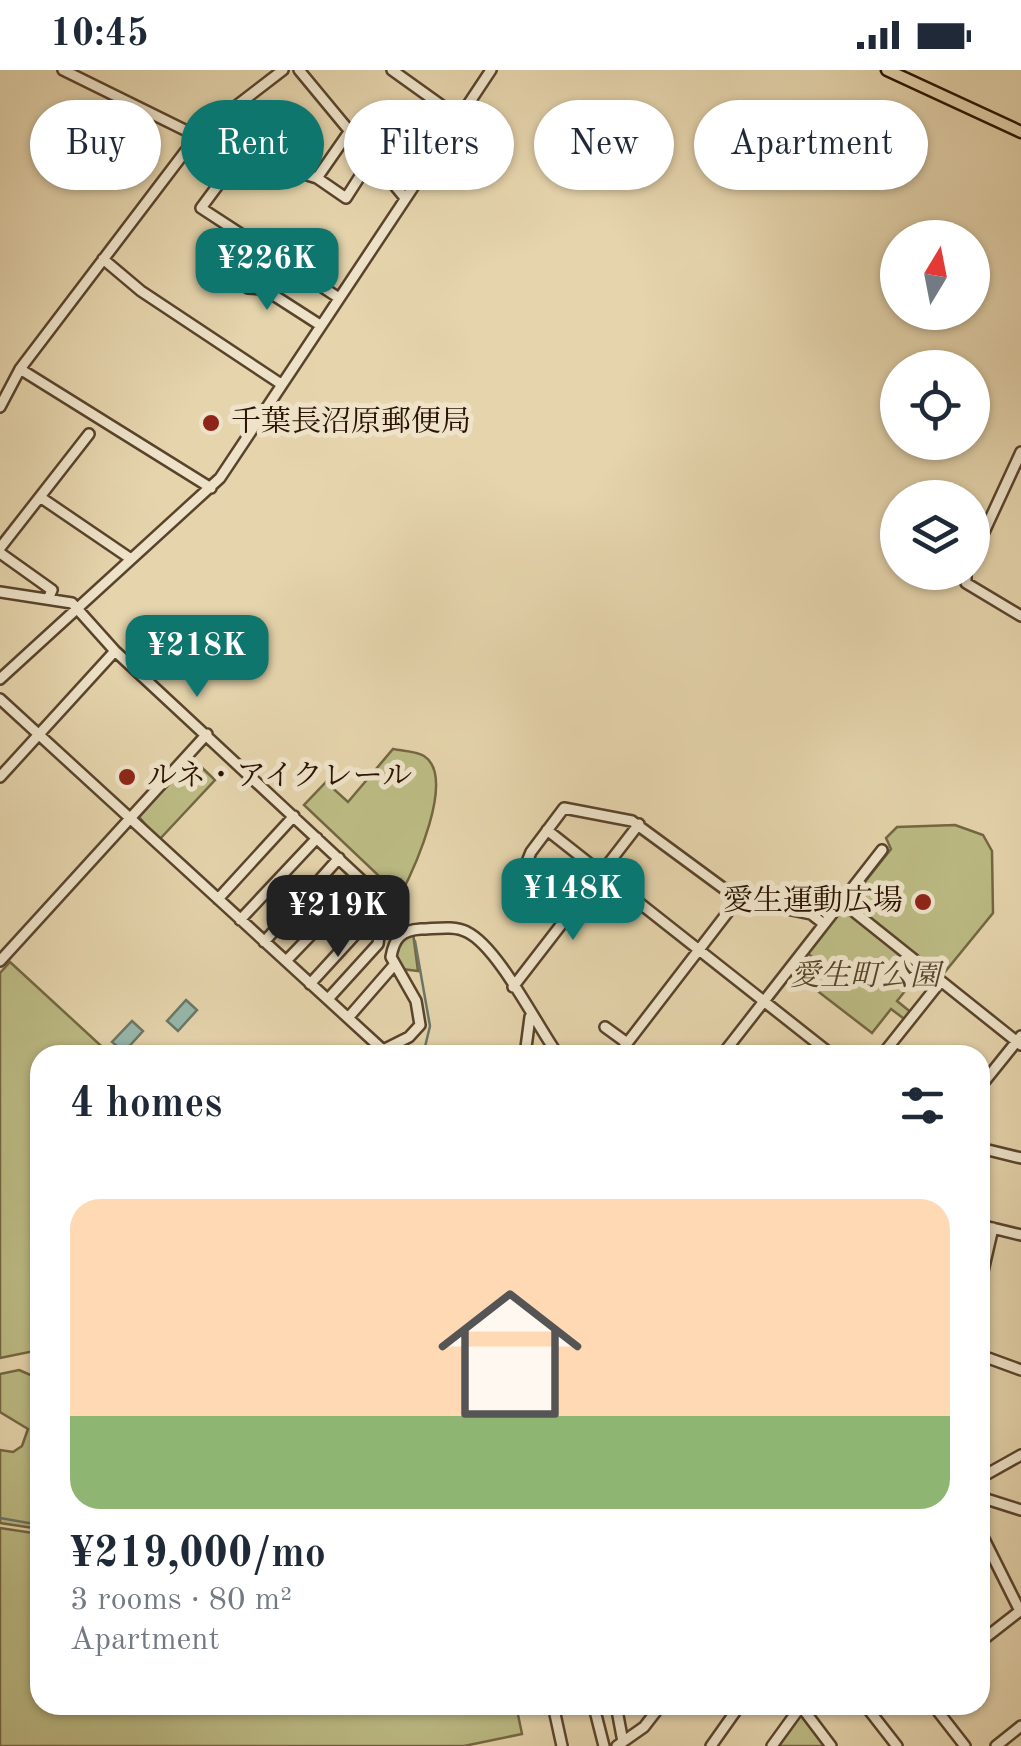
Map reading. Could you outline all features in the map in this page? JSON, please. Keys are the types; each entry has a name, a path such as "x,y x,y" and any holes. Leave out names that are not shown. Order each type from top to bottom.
{"main road":[{"path":"887,70 1021,132"}],"street":[{"path":"63,70 181,128"},
{"path":"243,100 282,70"},
{"path":"300,70 344,126"},
{"path":"392,70 434,100"},
{"path":"471,100 491,70"},
{"path":"324,169 344,139"},
{"path":"0,407 20,369 181,158"},
{"path":"324,182 346,198 351,190"},
{"path":"214,190 201,208 339,298"},
{"path":"398,190 405,198"},
{"path":"0,679 211,488 410,190"},
{"path":"103,259 141,290 281,384"},
{"path":"233,276 248,288 264,289 320,325"},
{"path":"20,369 211,488"},
{"path":"49,597 52,590 0,551 89,434"},
{"path":"990,519 1021,452"},
{"path":"40,497 131,559"},
{"path":"979,590 1021,616"},
{"path":"0,592 49,597 77,608 115,650 385,902 310,984"},
{"path":"0,777 115,650"},
{"path":"0,699 378,1045"},
{"path":"1,957 207,734"},
{"path":"509,906 531,852 564,808 639,824 738,899 811,914 824,924"},
{"path":"218,899 294,816"},
{"path":"513,987 639,824"},
{"path":"547,830 819,1045"},
{"path":"240,920 318,838"},
{"path":"730,1045 882,850"},
{"path":"264,942 339,858"},
{"path":"286,961 363,881"},
{"path":"605,1026 627,1043 738,899"},
{"path":"842,902 1020,1041 990,1076"},
{"path":"328,1000 378,944 380,929 369,919"},
{"path":"393,1045 409,1037 420,1025 416,1001 391,957 401,934 457,928 477,939 501,964 551,1045"},
{"path":"348,1018 396,964"},
{"path":"890,1045 941,981"},
{"path":"526,1045 530,1017"},
{"path":"990,1150 1021,1158"},
{"path":"990,1227 1021,1236"},
{"path":"990,1241 993,1228"},
{"path":"990,1359 1021,1370"},
{"path":"990,1472 1021,1455"},
{"path":"990,1500 1018,1509 1021,1520"},
{"path":"990,1551 1021,1611 990,1634"},
{"path":"555,1715 562,1746"},
{"path":"596,1715 604,1746"},
{"path":"617,1715 620,1744 653,1715"},
{"path":"711,1746 733,1715"},
{"path":"772,1746 794,1715"},
{"path":"807,1715 831,1746"},
{"path":"873,1715 897,1746"},
{"path":"941,1715 965,1746"},
{"path":"996,1746 1021,1726"}],"green space":[{"path":"393,749 424,756 433,767 436,783 429,824 400,896 304,805 326,782 348,802"},
{"path":"192,758 215,780 159,840 139,817"},
{"name":"愛生運動広場","path":"955,825 983,835 992,851 993,913 940,978 853,907 853,897 891,849 886,838 897,827"},
{"name":"愛生町公園","path":"842,908 922,970 897,1001 913,1014 907,1021 891,1009 872,1033 811,986 825,967 807,953"},
{"path":"413,933 418,971 402,969 396,961 396,944"},
{"path":"10,962 100,1045 30,1045 30,1352 0,1358 0,973"},
{"path":"19,1370 30,1375 30,1528 0,1523 0,1450 13,1452 22,1446 28,1429 0,1412 0,1374"},
{"path":"0,1528 30,1532 30,1715 518,1715 522,1734 464,1746 0,1746"},
{"path":"799,1715 803,1715 828,1746 777,1746"}],"water":[{"path":"186,1000 197,1010 178,1031 167,1021"},
{"path":"132,1021 143,1031 130,1045 112,1042"}],"waterway":[{"path":"415,941 430,1026 425,1045"},
{"path":"0,1518 30,1523"}],"place":[{"name":"千葉長沼原郵便局","path":"211,423"},
{"name":"ルネ・アイクレール","path":"127,777"},
{"name":"愛生運動広場","path":"923,902"}]}
